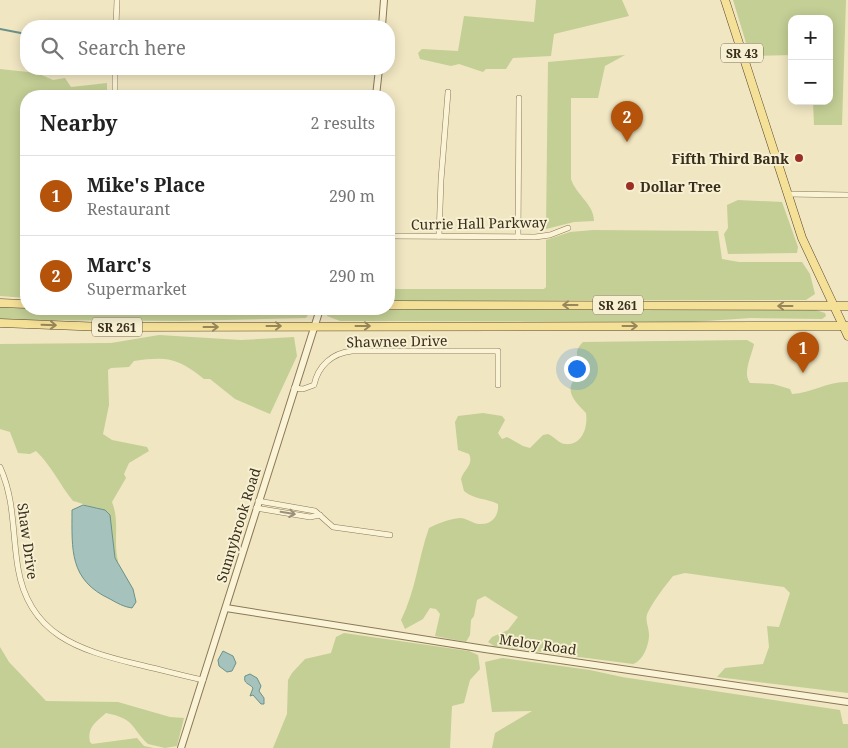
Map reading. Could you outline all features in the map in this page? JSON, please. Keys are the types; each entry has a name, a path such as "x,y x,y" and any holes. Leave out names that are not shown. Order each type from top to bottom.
{"main road":[{"name":"SR 43","path":"726,0 786,194 802,238 833,306 846,326 848,336"},
{"path":"0,303 20,304"},
{"name":"SR 261","path":"395,305 848,306"},
{"name":"SR 261","path":"0,323 105,327 846,326"}],"street":[{"path":"116,20 117,0"},
{"path":"382,20 384,0"},
{"path":"115,75 115,90"},
{"path":"376,90 378,75"},
{"path":"439,236 440,181 448,92"},
{"path":"518,237 519,98"},
{"path":"786,194 848,195"},
{"name":"Currie Hall Parkway","path":"395,236 545,236 568,228"},
{"name":"Sunnybrook Road","path":"181,748 318,315"},
{"name":"Shawnee Drive","path":"294,388 306,389 314,385 322,366 334,356 344,352 498,351 498,385"},
{"name":"Shaw Drive","path":"0,467 12,503 21,581 35,611 49,627 67,641 93,653 203,680"},
{"path":"257,505 310,517 320,515 333,526 390,535"},
{"name":"Meloy Road","path":"226,608 479,648 848,702"}],"green space":[{"path":"536,0 622,0 629,16 554,34 551,56 513,58 506,69 486,69 483,72 459,64 451,66 420,59 418,53 422,49 458,51 464,16 534,22"},
{"path":"733,0 846,0 842,125 814,125 813,105 833,105 833,15 788,15 788,55 750,56"},
{"path":"625,55 605,66 598,98 571,98 571,179 573,185 588,204 594,221 574,222 546,229 548,62"},
{"path":"0,69 20,71 20,75 42,75 53,80 65,78 71,87 107,83 107,90 20,90 20,298 0,296"},
{"path":"738,200 782,202 798,247 797,253 728,254 724,234 728,228 727,205"},
{"path":"593,230 718,231 722,259 739,262 802,262 810,274 815,294 806,300 395,301 395,289 544,289 546,287 546,240 570,232"},
{"path":"0,305 20,306 20,315 308,315 306,318 180,321 0,319"},
{"path":"813,309 825,313 826,316 822,319 751,318 692,322 340,321 327,316 395,315 395,310"},
{"path":"159,335 241,340 294,337 297,356 270,414 235,399 210,379 204,379 187,367 172,360 134,361 129,367 111,368 108,370 109,405 103,434 112,440 147,447 149,451 129,463 124,474 126,478 112,502 116,517 117,563 113,550 112,530 99,508 73,501 36,451 30,454 18,453 10,432 0,429 0,344 111,343"},
{"path":"747,340 754,344 747,369 750,383 773,384 790,389 792,394 806,392 834,383 848,382 848,693 717,677 725,668 763,664 769,647 767,626 779,627 790,593 784,587 685,573 673,576 648,612 646,618 649,635 648,643 640,660 633,664 494,646 488,642 492,637 508,630 518,617 485,596 477,600 474,616 471,620 470,635 466,642 435,636 440,614 436,609 430,608 423,619 405,629 401,620 414,586 429,528 436,524 460,518 477,524 488,523 496,516 498,508 498,504 472,496 464,491 461,479 470,458 469,454 458,450 455,422 458,416 483,413 502,416 505,420 498,433 502,439 507,437 530,448 543,435 548,434 558,441 571,444 576,442 583,434 586,424 586,413 571,394 571,385 574,380 582,380 586,375 577,355 577,351 583,342"},
{"path":"344,633 469,651 478,655 480,669 470,680 464,703 452,706 450,748 273,748 287,714 288,680 292,673 305,659 331,653 336,637"},
{"path":"0,647 9,662 46,701 118,702 170,717 184,718 177,746 165,748 148,744 128,721 116,715 106,713 91,729 89,737 92,744 137,738 144,746 154,748 0,748"},
{"path":"502,658 590,670 622,677 840,710 843,724 848,724 848,748 492,748 495,733 532,711 492,712 485,662"}],"water":[{"path":"83,505 105,510 110,515 115,558 133,589 136,602 132,608 121,605 97,591 87,583 80,573 73,551 72,510"},
{"path":"223,651 233,656 236,663 232,671 227,672 219,666 218,660"},
{"path":"250,674 257,678 261,686 259,691 264,698 264,704 261,704 253,695 250,696 253,688 246,682 245,676"}],"waterway":[{"path":"0,29 20,33"}],"place":[{"name":"Marc's","path":"627,142"},
{"name":"Fifth Third Bank","path":"799,158"},
{"name":"Dollar Tree","path":"630,186"},
{"name":"Mike's Place","path":"803,373"}]}
